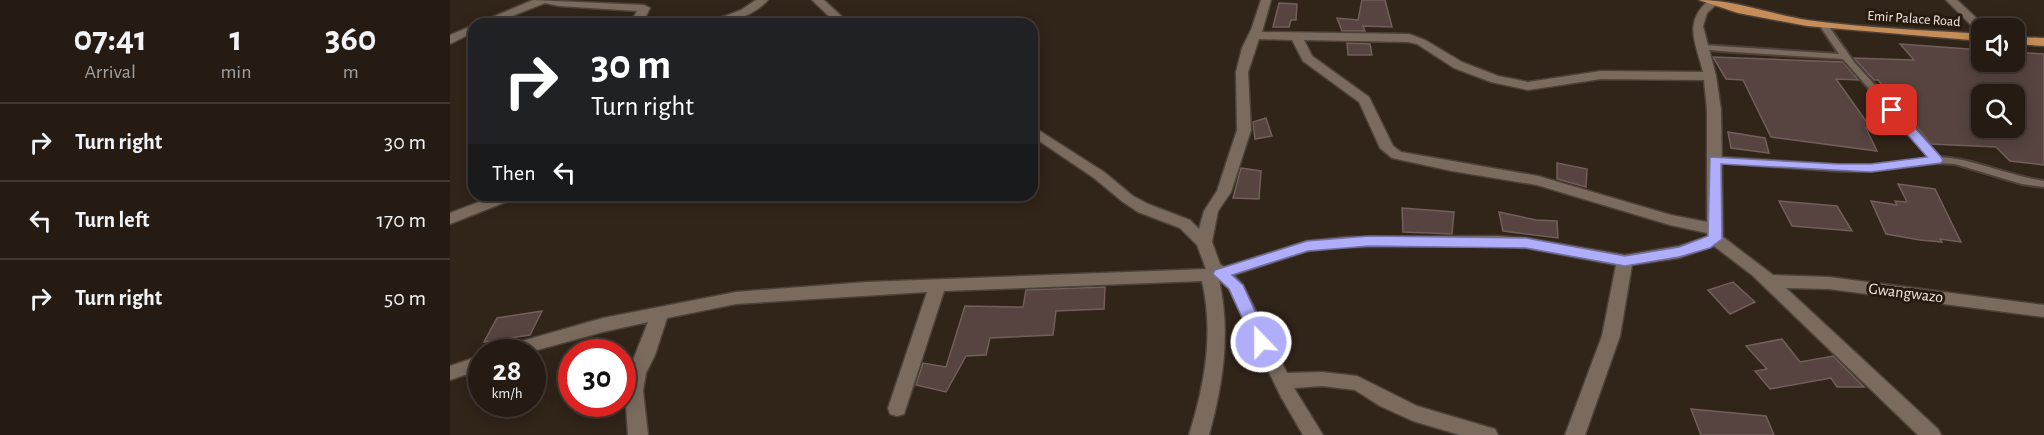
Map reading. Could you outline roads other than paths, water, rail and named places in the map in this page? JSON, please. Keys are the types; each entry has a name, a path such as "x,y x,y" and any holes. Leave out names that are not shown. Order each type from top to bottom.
{"main road":[{"name":"Emir Palace Road","path":"1732,0 1817,17 1971,30"},
{"name":"Emir Palace Road","path":"1708,1 1769,17 1824,26 1971,31"},
{"path":"2025,32 2044,33"},
{"path":"2025,41 2044,42"}],"street":[{"path":"499,18 545,0 645,9 640,18"},
{"path":"728,18 745,12 763,0"},
{"path":"817,0 837,18"},
{"path":"1199,435 1217,361 1215,274 1204,242 1211,211 1224,192 1244,130 1242,72 1248,48 1255,35 1266,0"},
{"path":"1951,0 1971,21"},
{"path":"546,341 603,325 736,298 867,288 1215,274 1307,246 1369,241 1526,243 1625,261 1705,245 1715,234 1714,110 1710,76 1697,26 1708,1"},
{"path":"450,25 468,26"},
{"path":"450,40 468,31"},
{"path":"1255,35 1409,38 1421,42 1458,65 1495,79 1528,86 1601,75 1710,76"},
{"path":"1297,37 1307,58 1364,100 1387,148 1397,155 1462,169 1538,181 1715,234 1930,435"},
{"path":"1038,134 1099,175 1128,199 1143,208 1185,224 1204,242"},
{"path":"450,219 481,202"},
{"path":"1575,435 1611,336 1625,261"},
{"path":"1215,274 1235,285 1261,342 1312,435"},
{"name":"Gwangwazo","path":"1767,281 1829,283 2044,312"},
{"path":"897,408 937,286"},
{"path":"638,435 634,391 637,373 646,355 660,313"},
{"path":"450,373 468,367"},
{"path":"1282,381 1322,379 1357,383 1413,413 1488,435"}],"lane":[{"path":"1824,26 1846,57 1937,160"},
{"path":"1702,47 1765,52 1806,52 1846,57"},
{"path":"1715,160 1839,168 1881,167 1937,160 1956,161 2022,181 2044,184"}]}
